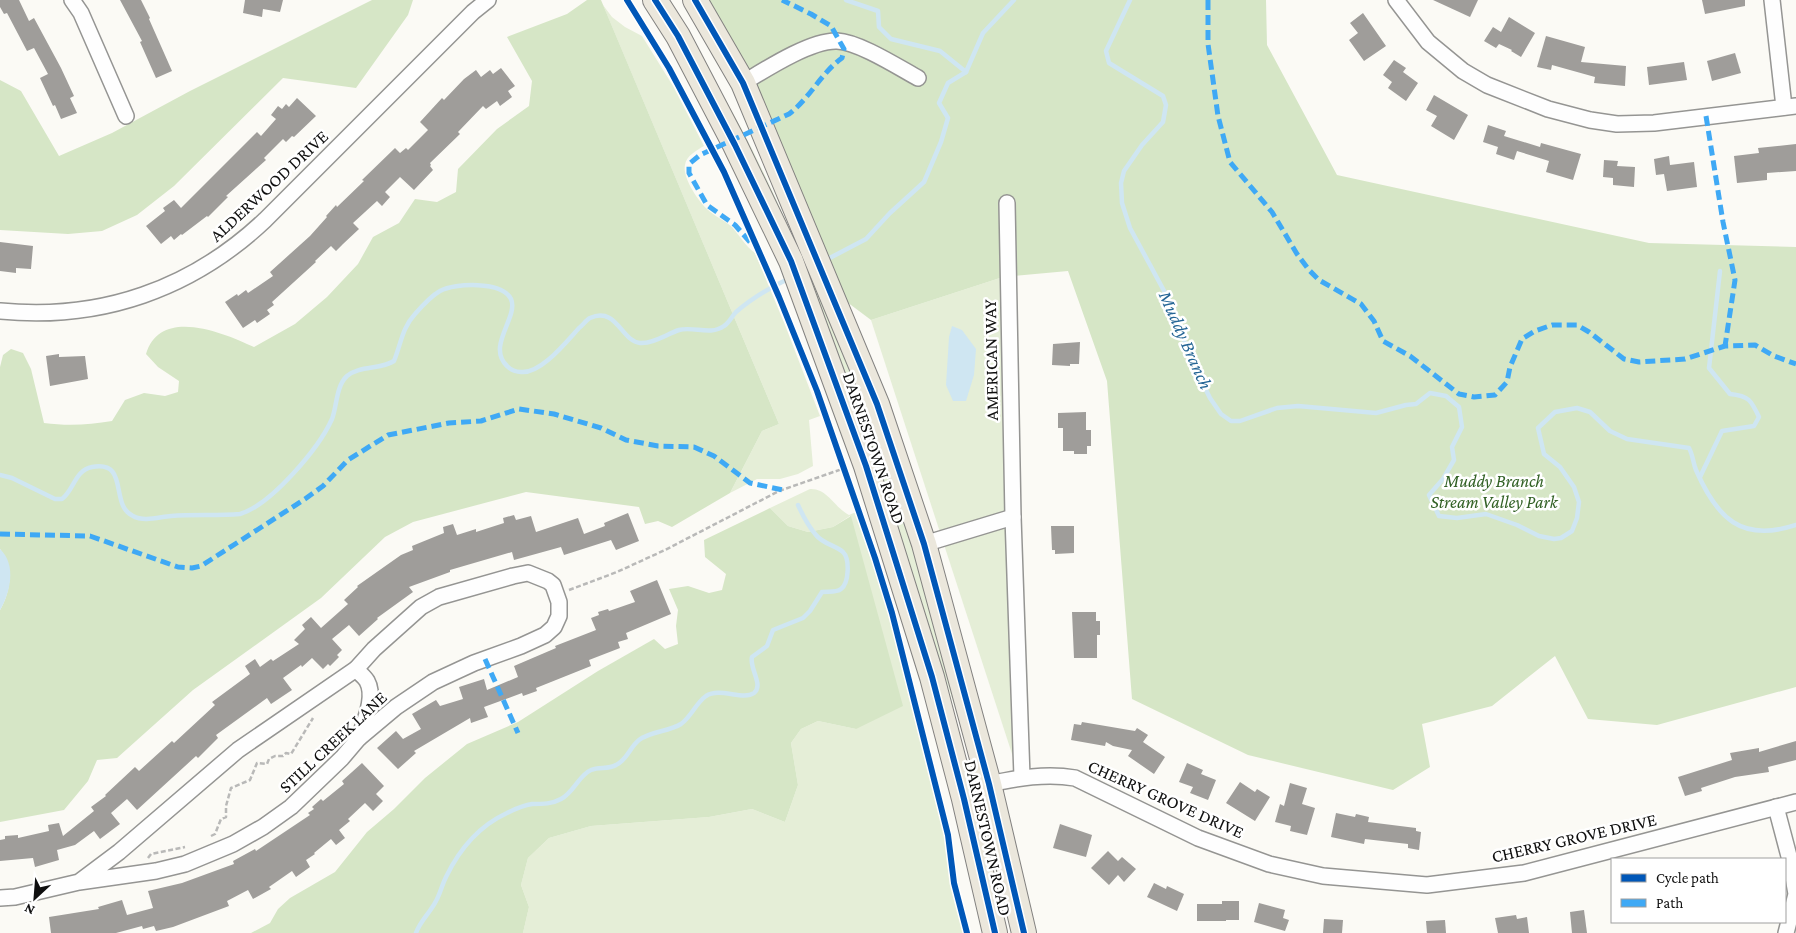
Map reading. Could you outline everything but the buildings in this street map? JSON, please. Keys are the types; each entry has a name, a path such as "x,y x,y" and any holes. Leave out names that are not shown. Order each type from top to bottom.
{"main road":[{"name":"DARNESTOWN ROAD","path":"655,0 678,36 735,145 791,261 800,284 866,466 932,678 964,799 995,933"},
{"name":"DARNESTOWN ROAD","path":"695,0 743,83 877,404 924,544 989,784 1024,933"}],"street":[{"path":"72,0 81,14 126,116"},
{"name":"ALDERWOOD DRIVE","path":"0,311 36,314 72,312 105,306 139,298 204,268 241,242 265,220 466,19 488,0"},
{"path":"1396,0 1428,42 1464,72 1487,85 1556,111 1590,120 1618,124 1654,124 1790,107 1772,0"},
{"path":"743,83 772,66 821,43 839,41 867,50 918,78"},
{"name":"AMERICAN WAY","path":"1007,202 1013,517 1022,777"},
{"path":"924,544 1013,517"},
{"name":"STILL CREEK LANE","path":"0,898 15,897 79,882 156,871 186,864 232,844 263,827 291,807 342,758 359,738 396,707 433,682 474,663 545,635 554,626 559,616 557,594 548,581 528,574 486,582 439,597 421,607 400,624 356,669 238,750 119,852 79,882"},
{"path":"356,669 366,680 370,691 369,704 359,738"},
{"name":"CHERRY GROVE DRIVE","path":"989,784 1022,777 1059,775 1075,778 1198,838 1268,864 1323,876 1427,885 1524,873 1796,802"},
{"path":"1776,807 1790,860 1796,894 1786,933"}],"path":[{"path":"628,0 669,68 715,155 780,297 814,382"},
{"path":"832,434 849,480"},
{"path":"557,594 617,572 659,553 782,490 845,470"},
{"path":"206,838 215,834 221,819 226,817 226,806 231,788 250,780 257,763 267,764 269,759 275,756 284,756 286,753 291,754 313,717"},
{"path":"127,874 126,868 143,862 151,854 187,846"}],"green space":[{"path":"372,0 413,0 408,15 356,88 283,78 174,186 137,215 102,231 68,234 0,230 0,80 21,91 59,156 112,133 190,91"},
{"path":"587,0 601,0 779,424 762,431 730,493 672,527 658,521 645,524 639,507 526,492 413,522 385,537 321,598 193,690 117,758 97,760 88,781 64,810 0,822 0,610 9,587 9,571 0,549 0,367 3,355 11,349 23,353 31,369 44,423 70,425 95,423 112,421 125,400 144,393 165,396 178,392 179,381 158,367 146,354 153,339 165,331 178,327 194,327 226,335 254,347 295,324 327,297 358,264 373,237 399,223 415,199 437,202 456,192 458,169 497,129 529,106 532,81 507,37 567,14"},
{"name":"Muddy Branch Stream Valley Park","path":"695,0 1266,0 1267,45 1337,175 1649,243 1796,247 1796,687 1657,725 1588,719 1555,656 1492,706 1422,724 1430,767 1393,790 1248,755 1132,699 1107,381 1068,271 1003,277 871,320 831,290"},
{"path":"603,5 612,17 642,36 673,86 704,146 687,159 685,170 688,182 703,205 732,227 745,244 755,253 785,325 820,416 809,420 813,466 798,474 780,479 757,479 730,493 762,431 779,424"},
{"path":"713,79 762,169 783,215 838,342 870,424 899,506 925,589 969,753 942,667 882,497"},
{"path":"1003,277 1014,760 871,320"},
{"path":"810,489 826,495 849,515 856,512 880,587 912,700 942,824 952,885 965,933 523,933 529,907 521,885 528,858 549,838 591,826 709,817 752,809 785,822 798,785 791,743 801,729 818,721 856,729 850,516 833,527 808,532 788,526 770,508"},
{"path":"770,508 788,526 808,532 833,527 851,516 903,706 856,729 818,721 801,729 791,743 798,785 785,822 752,809 709,817 591,826 549,838 528,858 521,885 529,907 523,933 251,933 270,923 278,909 290,898 335,872 367,832 394,809 425,778 467,744 518,722 598,671 654,639 665,649 678,644 676,626 678,610 669,589 688,586 709,593 722,590 726,574 705,557 704,540"}],"water":[{"path":"952,326 962,330 976,349 974,375 966,401 953,401 946,385 949,337"},
{"path":"0,549 9,563 10,579 7,596 0,610"}],"waterway":[{"path":"846,0 878,11 879,27 891,39 940,51 966,72"},
{"name":"Muddy Branch","path":"824,261 866,239 890,213 924,182 941,142 948,118 939,103 948,83 966,72 983,33 1014,0"},
{"name":"Muddy Branch","path":"1130,0 1106,51 1109,63 1163,96 1166,105 1163,122 1142,145 1124,171 1121,183 1122,203 1130,228 1169,300 1193,364 1210,398 1221,414 1231,421 1240,421 1277,408 1298,406 1376,413 1416,404 1430,393 1446,396 1459,407 1462,427 1452,447 1454,460 1443,479 1429,495 1439,516 1457,518 1486,514 1517,525 1539,536 1554,539 1561,538 1572,531 1577,518 1579,502 1574,487 1560,467 1544,454 1538,428 1555,412 1577,408 1590,412 1610,431 1627,439 1689,448 1704,487 1722,513 1733,522 1746,528 1760,531 1777,530 1796,525"},
{"path":"1700,477 1722,431 1754,426 1759,417 1749,400 1730,394 1709,368 1720,271"},
{"name":"Muddy Branch","path":"0,475 12,478 55,499 62,499 82,472 92,467 104,467 111,470 115,477 122,503 126,510 137,518 240,514 252,509 279,488 316,445 332,419 343,380 358,370 383,366 394,361 404,331 411,319 427,301 440,291 456,286 478,285 489,286 506,293 511,299 512,306 501,341 501,358 510,369 521,372 529,371 545,363 590,318 607,317 613,320 628,337 640,343 655,340 679,330 708,331 719,329 726,325 736,312 755,297 790,278"},
{"path":"416,933 436,901 457,857 487,825 497,818 523,806 558,801 566,796 587,772 620,763 639,740 681,724 706,696 718,693 744,696 757,690 752,657 767,646 773,630 803,618 810,611 822,592 839,590 846,582 848,565 845,555 813,532 798,505"}],"marked path":[{"path":"750,242 735,225 707,205 689,173 689,164 700,155 789,114 828,70 842,58 844,49 831,26 782,0"},
{"path":"1208,0 1208,44 1218,116 1230,162 1272,212 1297,254 1309,270 1319,280 1361,304 1374,321 1383,341 1410,356 1459,394 1474,397 1495,395 1507,382 1510,367 1522,339 1535,331 1552,325 1577,325 1624,359 1639,362 1685,359 1725,346 1755,345 1774,356 1796,364"},
{"path":"1706,116 1723,222 1735,280 1725,346"},
{"path":"0,534 90,536 178,567 192,568 201,566 305,499 323,486 348,460 388,435 449,423 481,421 519,409 554,414 601,428 626,440 658,446 694,447 714,456 750,483 783,490"},
{"path":"485,659 518,733"}],"cycle path":[{"path":"627,0 669,68 724,172 779,297 817,391 892,613 948,835 954,883 967,933"},
{"path":"655,0 678,36 735,145 791,261 866,466 932,677 964,799 995,933"},
{"path":"695,0 743,83 877,404 924,544 989,784 1024,933"}]}
